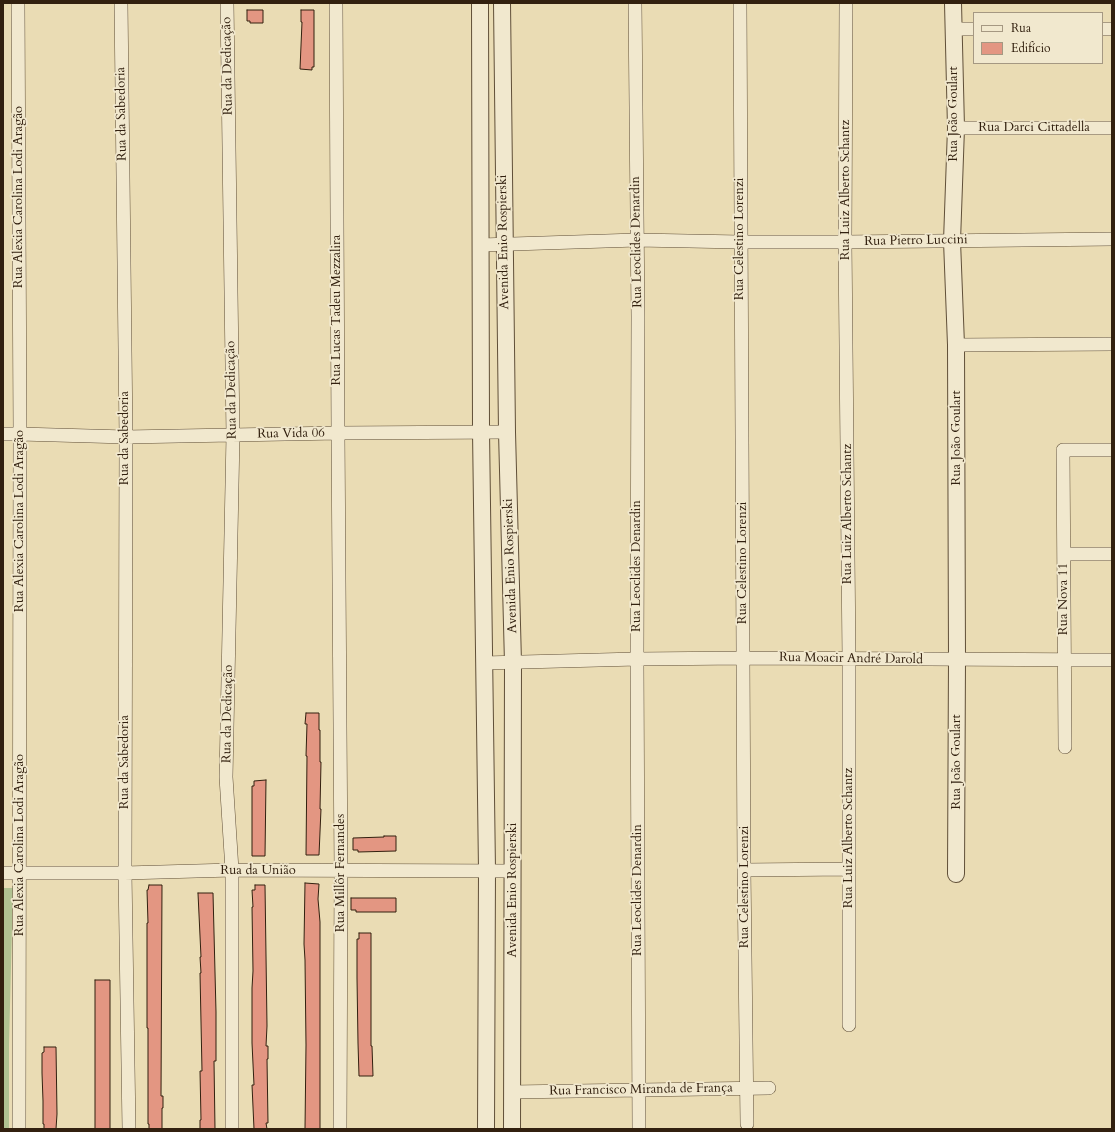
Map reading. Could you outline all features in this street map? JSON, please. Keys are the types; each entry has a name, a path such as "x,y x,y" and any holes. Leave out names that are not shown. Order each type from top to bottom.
{"street":[{"name":"Rua Alexia Carolina Lodi Aragão","path":"18,3 20,434 20,1129"},
{"name":"Rua da Sabedoria","path":"121,3 126,437 125,873 129,1129"},
{"name":"Rua da Dedicação","path":"227,3 233,436 226,777 232,870 232,1129"},
{"name":"Rua Lucas Tadeu Mezzalira","path":"336,3 339,617"},
{"name":"Avenida Enio Rospierski","path":"480,3 481,431 487,870 486,1129"},
{"name":"Avenida Enio Rospierski","path":"502,3 507,432 514,663 512,1129"},
{"name":"Rua Leoclides Denardin","path":"635,3 638,341 637,659 639,1129"},
{"name":"Rua Celestino Lorenzi","path":"740,3 740,242 747,1124"},
{"name":"Rua Luiz Alberto Schantz","path":"846,3 849,1025"},
{"name":"Rua João Goulart","path":"954,3 953,29 956,128 952,241 956,345 956,874"},
{"path":"953,29 973,29"},
{"name":"Rua Darci Cittadella","path":"956,128 1112,128"},
{"name":"Rua Pietro Luccini","path":"481,245 504,243 637,240 846,242 1112,239"},
{"path":"956,345 1112,344"},
{"name":"Rua Vida 06","path":"3,434 126,437 481,431 507,432"},
{"name":"Rua Nova 11","path":"1065,747 1063,450 1112,450"},
{"path":"1064,554 1112,554"},
{"name":"Rua Millôr Fernandes","path":"339,617 341,871 340,1129"},
{"name":"Rua Moacir André Darold","path":"484,663 744,658 1112,660"},
{"path":"744,870 849,869"},
{"name":"Rua da União","path":"3,873 125,873 232,870 513,871"},
{"name":"Rua Francisco Miranda de França","path":"512,1092 769,1088"}],"green space":[{"path":"3,888 13,888 9,1044 9,1129 3,1129"}],"building":[{"path":"247,10 263,10 263,23 250,23 250,21 247,21"},
{"path":"301,10 314,10 314,67 312,67 312,70 300,69 302,22"},
{"path":"306,713 319,713 321,809 319,855 306,855"},
{"path":"266,780 265,856 252,856 252,786 254,786 254,781"},
{"path":"396,836 396,851 358,852 358,850 353,850 353,838"},
{"path":"305,883 319,884 320,1129 305,1129"},
{"path":"149,885 162,885 162,1129 149,1129 148,1124 147,890"},
{"path":"255,885 265,885 266,1046 268,1046 267,1129 254,1129 252,1085 254,1085 252,1043 252,890 255,890"},
{"path":"198,893 213,893 216,1012 216,1061 214,1061 215,1129 200,1129 200,1071 202,1071 201,957"},
{"path":"351,898 396,898 396,912 356,912 356,910 351,910"},
{"path":"359,933 371,933 371,1046 373,1076 359,1076 357,939 359,939"},
{"path":"95,980 110,980 110,1129 95,1129"},
{"path":"44,1047 56,1047 56,1129 44,1129 43,1124 42,1053 44,1052"}]}
